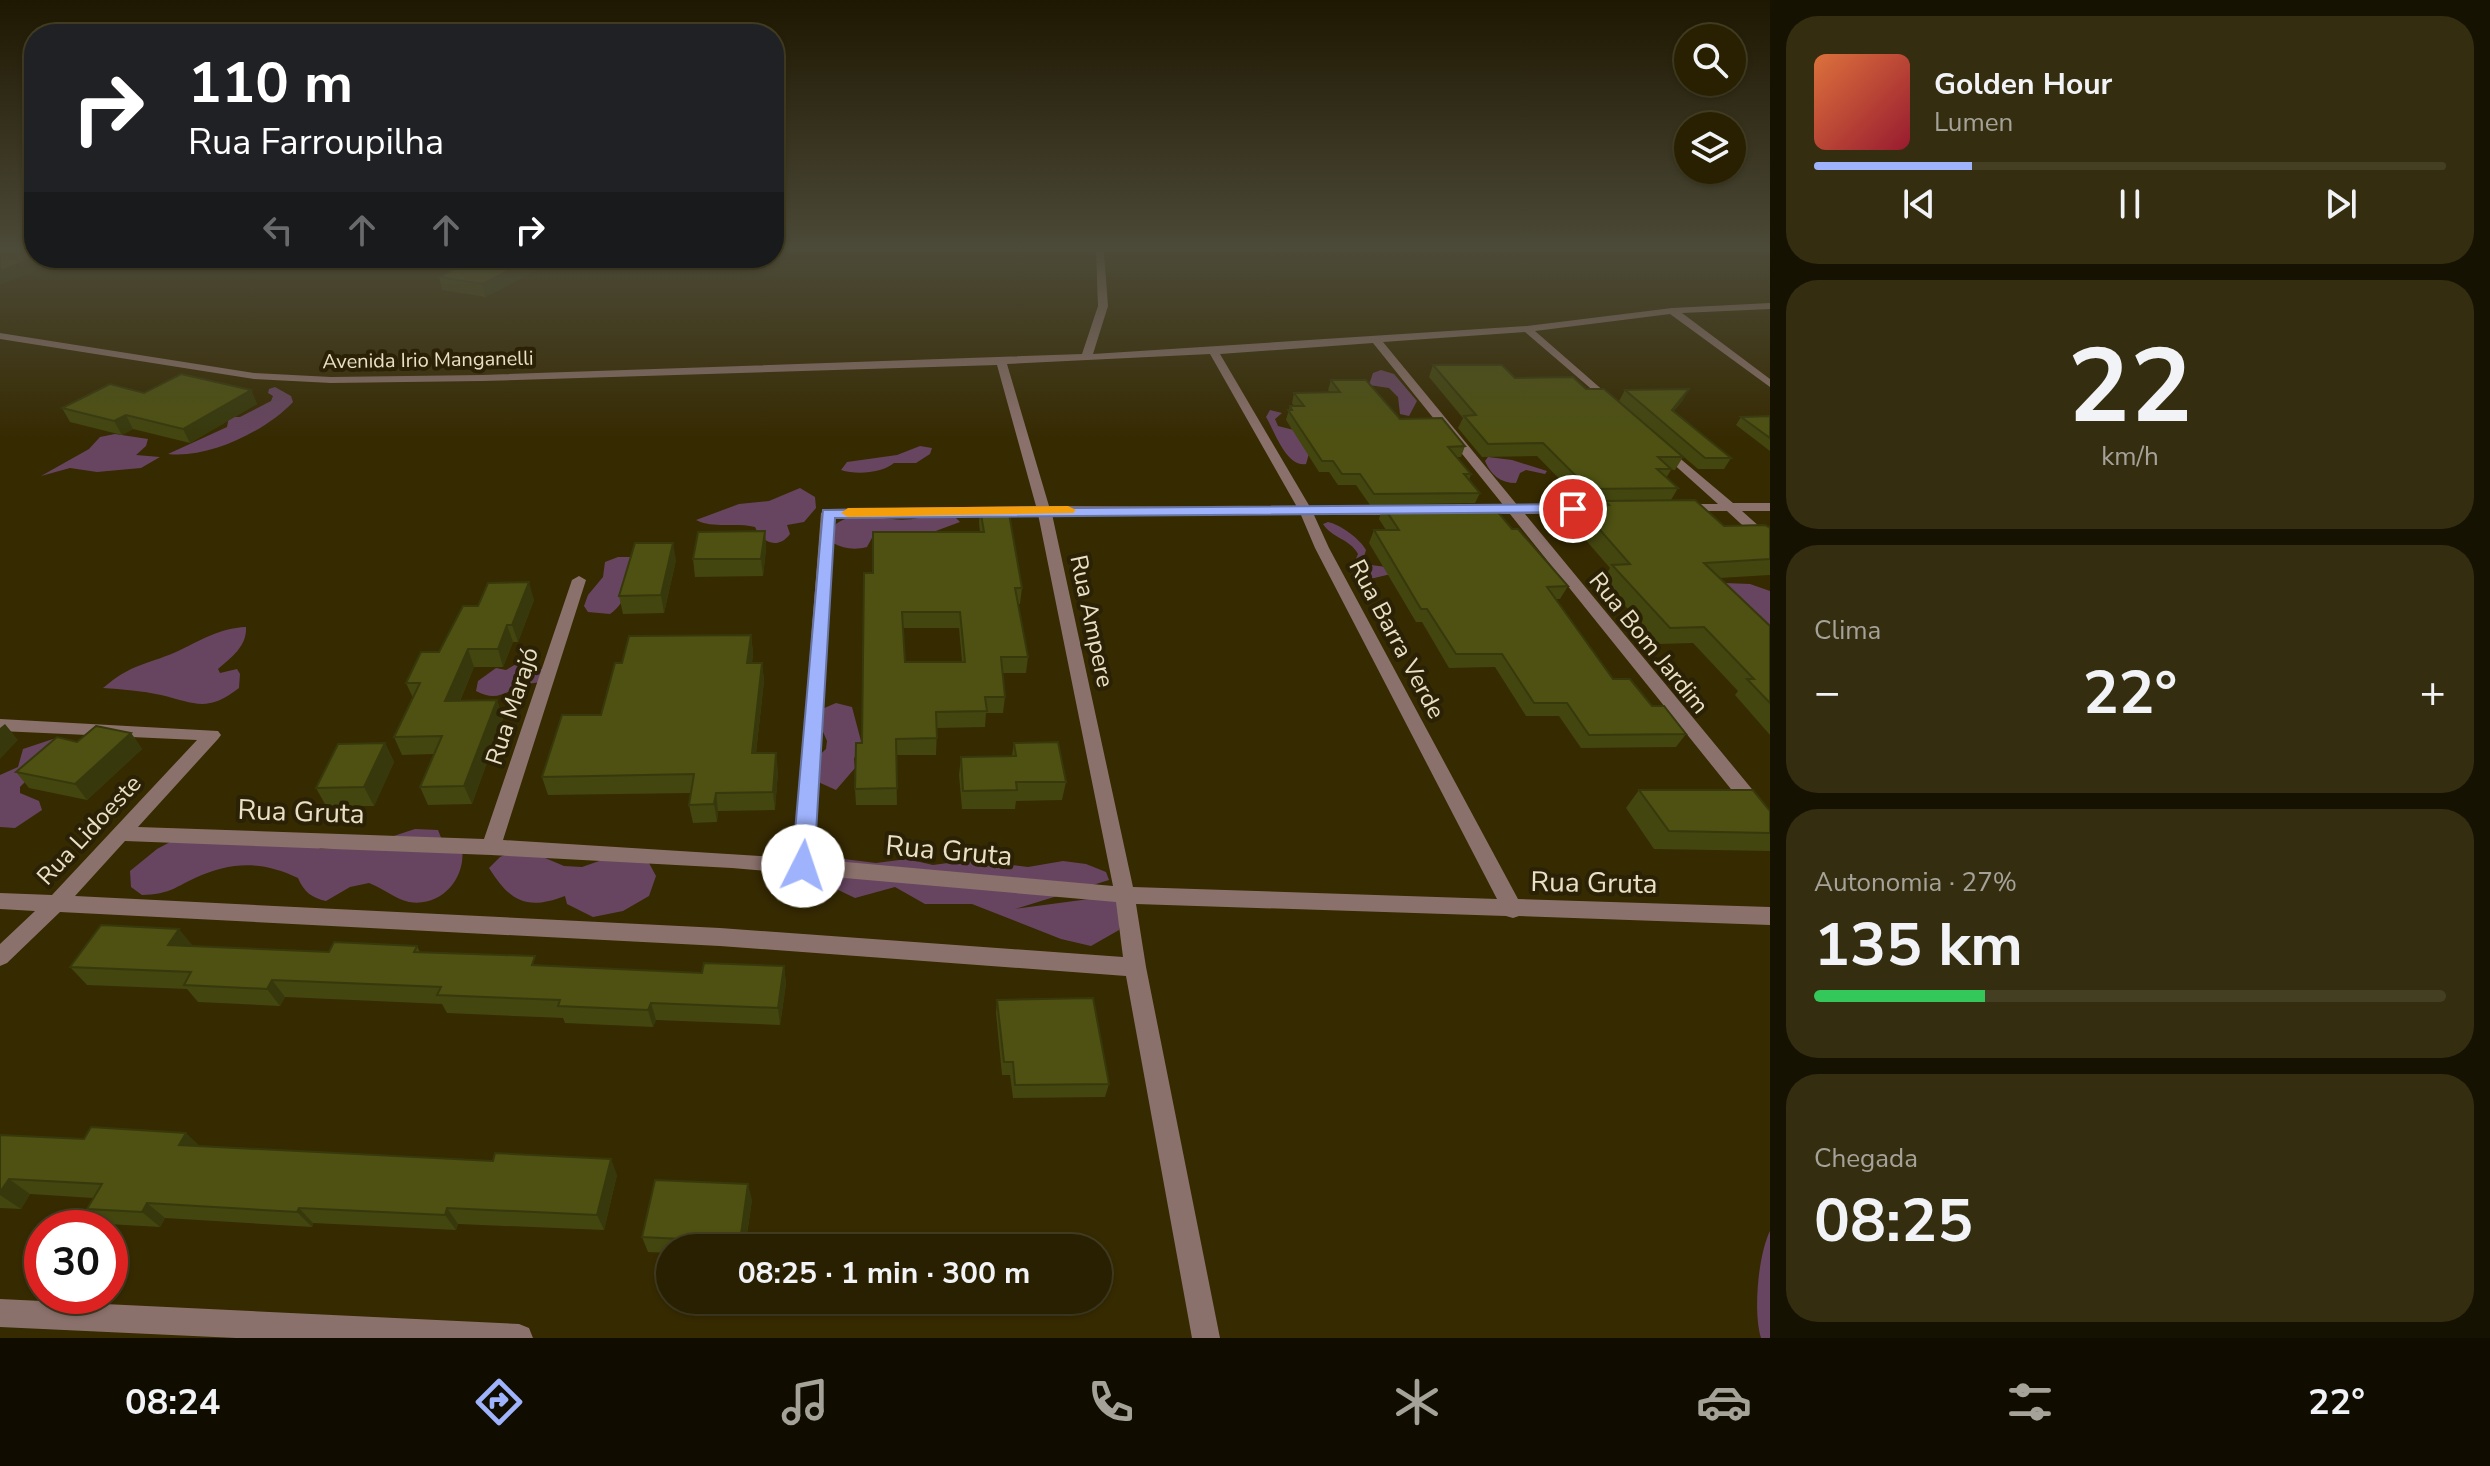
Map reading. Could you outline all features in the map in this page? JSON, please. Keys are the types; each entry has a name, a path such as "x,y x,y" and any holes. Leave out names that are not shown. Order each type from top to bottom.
{"street":[{"path":"1087,355 1100,314"},
{"name":"Avenida Irio Manganelli","path":"0,336 254,376 331,380 1001,361 1213,351 1527,329 1644,314"},
{"path":"1677,314 1770,384"},
{"path":"1527,329 1623,413"},
{"name":"Rua Bom Jardim","path":"1375,339 1511,510 1770,824"},
{"name":"Rua Barra Verde","path":"1213,351 1307,513 1322,548 1513,910"},
{"name":"Rua Ampere","path":"1001,361 1044,510 1125,895 1135,967 1206,1338"},
{"path":"1658,444 1770,543"},
{"path":"1667,508 1770,507"},
{"path":"1464,511 1605,509"},
{"path":"803,866 828,513 1417,511"},
{"name":"Rua Marajó","path":"491,847 579,580"},
{"name":"Rua Lidoeste","path":"0,725 212,735 123,834 0,957"},
{"name":"Rua Gruta","path":"123,834 491,847 803,866 1125,895 1770,916"},
{"path":"0,901 720,937 1135,967"},
{"path":"0,1313 519,1338"}],"shaded area":[{"path":"1381,370 1394,374 1417,401 1409,416 1400,414 1398,397 1389,388 1369,385 1373,373"},
{"path":"275,387 291,396 293,402 268,423 218,447 201,452 168,454 227,427 229,417 240,417 271,401 273,396 268,393 269,389"},
{"path":"1270,410 1282,413 1275,419 1278,426 1298,431 1310,450 1306,464 1293,460 1282,447 1266,417"},
{"path":"115,434 148,439 146,446 136,455 160,457 141,468 97,472 70,468 41,476 89,449 100,437"},
{"path":"920,446 932,448 930,454 916,463 894,463 869,472 841,470 847,462 897,455"},
{"path":"1488,457 1512,460 1547,471 1545,474 1526,470 1520,473 1516,483 1505,482 1490,470 1485,461"},
{"path":"800,488 815,497 816,508 804,522 787,525 790,534 780,542 766,540 755,527 696,520 739,504 769,501"},
{"path":"938,513 952,514 960,522 933,532 923,540 875,532 867,547 858,548 845,548 833,543 831,535 836,524 850,517 904,520"},
{"path":"1328,522 1359,541 1366,550 1364,557 1371,565 1386,567 1391,574 1370,579 1351,571 1358,554 1327,529 1323,524"},
{"path":"618,557 633,557 628,588 621,603 610,614 588,612 584,606 588,595 603,577 605,562"},
{"path":"1725,583 1750,584 1770,591 1770,628"},
{"path":"246,627 241,645 218,669 220,673 237,669 240,674 239,688 218,701 192,703 147,692 103,688 138,666 218,632"},
{"path":"518,663 546,670 539,682 522,685 499,695 488,696 476,691 478,681 496,668 506,670"},
{"path":"836,703 852,707 861,741 854,759 855,768 836,790 816,781 815,759 826,749 827,741 817,718 822,709"},
{"path":"53,739 66,740 20,787 20,793 39,801 42,810 15,828 0,827 0,775 18,767 23,749"},
{"path":"415,829 438,830 442,840 461,843 461,866 457,877 443,894 433,900 404,901 369,883 350,887 326,901 309,894 298,878 285,872 247,865 209,872 158,893 142,895 131,887 130,871 157,849 187,833 292,838 321,849 357,848"},
{"path":"514,851 531,852 564,866 582,867 619,854 649,863 656,876 649,896 623,911 593,917 567,904 565,896 540,903 520,900 512,895 489,868 500,857"},
{"path":"836,858 876,863 907,859 933,865 970,860 1028,867 1063,861 1086,864 1106,872 1109,880 1015,909 1119,895 1122,909 1119,930 1091,946 1061,939 972,904 925,904 895,887 855,898 832,887 813,901 799,906 782,891 777,876 817,861"},
{"path":"1770,1231 1770,1338 1761,1338 1757,1314 1758,1284 1762,1254"}],"building":[{"path":"1433,365 1502,365 1515,378 1573,377 1586,389 1604,389 1683,457 1658,457 1671,469 1657,469 1678,488 1589,489 1543,443 1488,444 1464,416 1476,415"},
{"path":"181,374 251,390 183,429 126,415 114,421 62,408 110,384 144,393"},
{"path":"1331,380 1366,380 1400,419 1442,418 1465,446 1448,447 1471,474 1464,474 1480,493 1374,494 1360,474 1342,474 1333,461 1322,461 1288,410 1292,410 1290,406 1304,406 1294,393 1340,392"},
{"path":"1689,389 1672,410 1731,458 1705,458 1625,390"},
{"path":"1770,416 1770,438 1741,417"},
{"path":"1695,500 1724,526 1765,525 1770,528 1770,559 1704,563 1770,626 1770,703 1747,679 1754,679 1704,627 1670,628 1612,565 1630,564 1579,506 1609,505 1605,501"},
{"path":"1492,505 1512,529 1518,529 1568,586 1547,587 1613,679 1630,679 1652,706 1664,706 1686,734 1589,735 1567,703 1534,703 1502,654 1456,654 1427,609 1421,609 1374,530 1399,530 1383,506"},
{"path":"980,508 1008,508 1022,588 1015,588 1028,657 1001,657 1005,697 985,697 987,711 936,712 937,738 896,739 897,788 855,789 856,743 862,743 864,573 873,573 873,532 984,532","holes":["902,612 960,612 965,662 905,662"]},
{"path":"765,531 761,559 693,559 698,532"},
{"path":"635,543 673,543 661,595 619,596"},
{"path":"529,582 512,625 507,625 498,649 468,649 445,701 497,700 464,786 420,787 442,736 394,737 420,683 406,683 421,652 439,652 463,606 478,606 488,583"},
{"path":"751,635 747,663 762,663 752,753 776,753 773,792 716,793 714,804 689,805 694,774 542,777 562,715 601,715 615,663 622,663 629,636"},
{"path":"96,726 131,733 75,784 16,772 57,737 77,742"},
{"path":"1058,742 1066,782 1016,782 1017,790 963,791 961,757 1016,756 1014,743"},
{"path":"385,743 364,787 316,788 338,744"},
{"path":"1639,790 1753,790 1770,811 1770,833 1669,831"},
{"path":"101,925 179,929 168,945 329,952 334,942 417,946 414,952 535,956 532,965 702,973 704,963 784,966 778,1008 651,1003 648,1010 558,1006 560,1000 437,995 441,987 272,980 267,989 184,985 191,972 70,967"},
{"path":"1093,998 1109,1084 1015,1085 1013,1062 1004,1062 997,1000"},
{"path":"91,1127 186,1133 179,1145 493,1161 495,1153 611,1159 597,1215 447,1208 445,1215 299,1208 297,1212 147,1203 142,1212 87,1209 102,1184 9,1179 0,1192 0,1135 84,1139"},
{"path":"655,1180 748,1184 741,1234 656,1234 656,1238 642,1237"}],"slow traffic":[{"path":"848,513 1068,510"}],"route":[{"path":"803,866 828,513 1044,510 1307,513 1573,509"}]}
